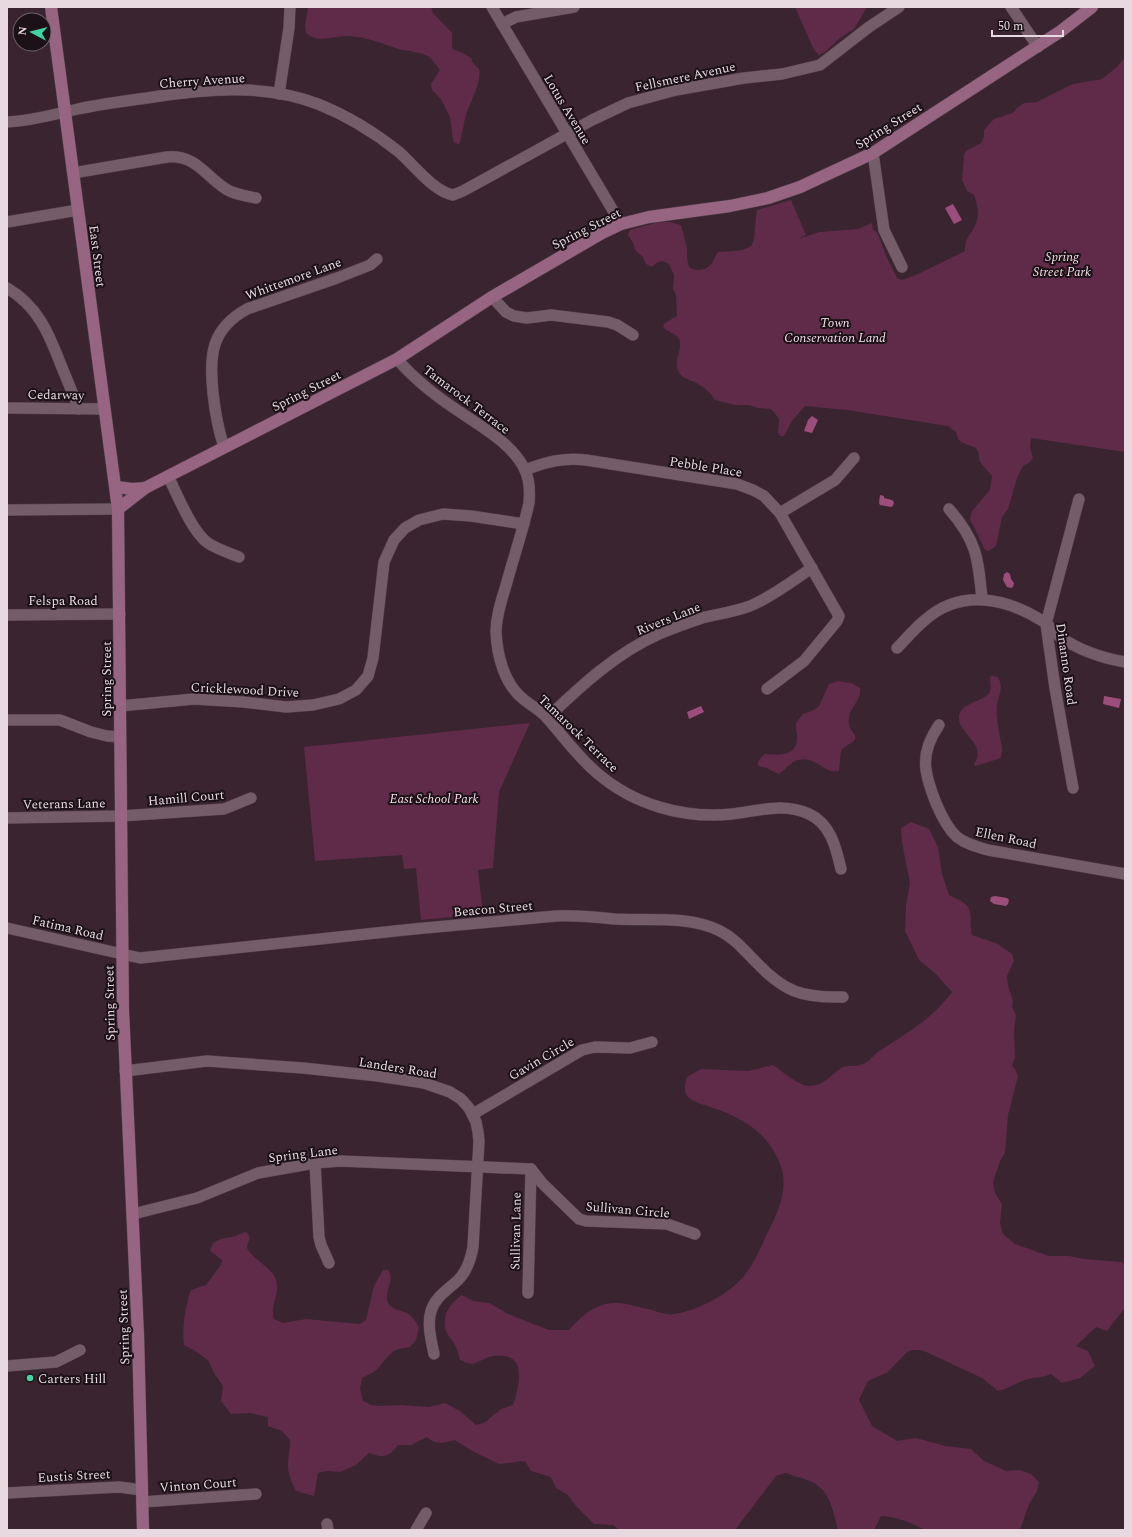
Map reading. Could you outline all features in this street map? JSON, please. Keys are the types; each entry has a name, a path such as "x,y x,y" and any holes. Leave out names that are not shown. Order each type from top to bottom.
{"main road":[{"name":"East Street","path":"51,7 118,509"},
{"name":"Spring Street","path":"143,1530 138,1335 123,1010 118,509 145,488 397,359 492,297 582,244 622,224 649,217 730,206 768,198 800,186 873,153 1038,47 1072,24 1092,7"},
{"name":"Spring Street","path":"116,487 133,489 145,488"}],"street":[{"path":"279,94 289,28 290,7"},
{"name":"Lotus Avenue","path":"492,7 622,224"},
{"path":"502,24 516,17 574,7"},
{"name":"Fellsmere Avenue","path":"454,194 474,185 609,111 628,103 656,95 719,82 782,74 820,65 829,60 869,27 899,7"},
{"path":"1011,7 1038,47"},
{"name":"Cherry Avenue","path":"7,122 32,119 113,103 202,91 238,90 279,94 321,106 364,126 399,152 438,187 451,194 454,194"},
{"path":"873,153 884,230 893,252 902,267"},
{"path":"74,173 167,157 183,158 196,164 224,188 235,193 256,198"},
{"path":"7,222 78,210"},
{"name":"Whittemore Lane","path":"224,447 217,422 211,366 215,345 225,326 235,316 247,309 337,278 370,264 377,259"},
{"path":"7,288 28,303 46,328 79,409"},
{"path":"492,297 506,312 514,316 527,318 551,316 608,322 617,325 633,335"},
{"name":"Tamarock Terrace","path":"397,359 411,375 430,390 492,433 512,452 525,470 530,492 524,524 497,619 497,643 502,664 513,688 523,699 547,718 566,741 596,772 627,793 652,805 684,814 709,816 780,807 811,814 821,820 828,830 841,869"},
{"name":"Cedarway","path":"7,408 105,409"},
{"name":"Pebble Place","path":"525,470 550,461 572,458 729,483 743,486 764,496 780,514 839,617 807,657 797,667 767,689"},
{"path":"780,514 835,480 854,458"},
{"path":"168,476 196,530 203,539 212,545 239,557"},
{"name":"Dinanno Road","path":"1073,788 1055,688 1046,624 1079,499"},
{"path":"7,510 118,509"},
{"path":"949,509 963,526 974,547 978,562 982,599"},
{"name":"Cricklewood Drive","path":"120,706 184,700 204,700 243,702 294,708 319,704 345,697 360,687 369,672 373,658 384,562 392,544 405,528 423,518 443,514 479,517 524,524"},
{"name":"Rivers Lane","path":"547,718 569,697 602,670 632,649 658,635 689,622 743,608 758,602 774,594 812,568"},
{"path":"897,648 925,619 935,612 957,603 982,599 996,601 1017,608 1046,624 1071,644 1099,656 1125,662"},
{"name":"Felspa Road","path":"7,615 120,614"},
{"path":"7,720 60,720 91,732 107,736 120,737"},
{"name":"Ellen Road","path":"939,726 932,735 927,746 925,772 939,811 945,822 956,836 970,845 988,850 1125,874"},
{"name":"Hamill Court","path":"121,816 226,809 251,798"},
{"name":"Veterans Lane","path":"7,818 121,816"},
{"name":"Beacon Street","path":"123,954 142,958 414,929 560,916 670,920 700,924 723,932 741,946 771,977 791,990 817,997 843,997"},
{"name":"Fatima Road","path":"8,931 123,954"},
{"name":"Gavin Circle","path":"473,1114 582,1050 595,1047 630,1048 652,1042"},
{"name":"Landers Road","path":"125,1071 207,1061 303,1068 378,1076 424,1083 444,1089 460,1099 473,1114 479,1141 472,1254 463,1274 440,1295 432,1310 430,1330 434,1354"},
{"name":"Spring Lane","path":"133,1214 197,1198 254,1174 315,1163 340,1161 531,1169"},
{"path":"315,1163 319,1237 329,1263"},
{"name":"Sullivan Circle","path":"531,1169 542,1183 579,1219 586,1221 667,1224 695,1234"},
{"name":"Sullivan Lane","path":"528,1293 531,1169"},
{"path":"7,1366 56,1362 80,1350"},
{"name":"Eustis Street","path":"7,1493 119,1487 142,1496"},
{"name":"Vinton Court","path":"142,1496 256,1494"},
{"path":"416,1530 426,1513"}],"green space":[{"path":"308,7 431,7 433,13 452,33 452,49 463,53 472,59 472,62 479,69 479,80 466,115 459,144 454,143 450,117 441,99 432,90 431,84 440,70 430,57 361,38 342,36 321,39 311,36 306,33 305,26"},
{"path":"795,7 867,7 854,29 841,37 825,52 819,55 814,50"},
{"path":"1125,57 1125,452 1031,438 1030,447 1033,458 1030,462 1023,466 1017,478 1008,509 1002,517 996,546 989,551 985,550 970,519 972,511 990,490 992,476 980,462 976,448 961,442 958,439 956,432 948,426 847,410 805,406 792,421 784,436 781,436 778,433 779,419 770,409 758,408 749,405 735,405 715,400 703,387 681,375 677,366 680,348 679,339 676,335 666,330 663,326 665,323 677,316 676,295 673,289 674,275 669,264 666,262 660,261 652,267 646,264 643,257 635,250 628,235 630,230 659,222 670,222 681,225 687,248 689,267 696,270 702,270 709,267 718,252 749,248 754,239 757,210 791,200 806,235 798,239 820,232 858,229 872,223 873,230 877,232 897,278 902,280 918,274 965,251 967,239 976,223 978,212 974,195 967,191 962,180 964,155 966,151 981,143 984,137 984,130 994,119 1013,113 1024,103 1037,102 1073,84 1102,79 1118,66"},
{"path":"991,676 998,678 1001,685 997,704 997,713 1002,753 1001,757 998,759 975,766 974,764 977,757 977,750 963,729 959,717 962,709 989,693 991,688"},
{"path":"838,681 851,683 860,688 858,699 849,715 850,728 855,735 855,740 841,750 839,771 829,770 815,762 804,759 795,761 778,774 767,768 758,766 758,762 764,754 776,755 787,753 795,747 797,742 796,723 803,714 814,710 819,706 829,684"},
{"name":"East School Park","path":"530,723 499,792 493,868 478,870 483,914 421,920 416,868 404,869 402,855 315,861 304,747"},
{"path":"911,822 929,829 938,847 942,874 949,895 962,902 969,910 972,935 998,944 1012,954 1014,961 1007,976 1013,1001 1012,1007 1016,1015 1014,1031 1015,1057 1012,1066 1018,1076 1008,1115 1005,1153 1000,1161 993,1182 995,1193 1002,1204 1000,1223 1003,1234 1015,1244 1049,1256 1069,1256 1084,1259 1122,1262 1125,1265 1124,1309 1107,1331 1096,1327 1076,1346 1088,1351 1095,1366 1080,1378 1062,1383 1051,1374 1031,1378 998,1391 982,1378 924,1351 912,1350 907,1352 888,1372 868,1381 859,1400 872,1426 897,1441 916,1438 945,1446 971,1449 984,1461 1006,1471 1019,1470 1031,1474 1039,1482 1037,1491 1029,1504 1020,1530 925,1530 903,1520 881,1516 874,1530 838,1530 830,1501 821,1488 815,1483 806,1479 785,1473 776,1476 735,1530 619,1530 613,1525 594,1524 576,1506 568,1495 556,1488 551,1477 531,1471 525,1461 499,1464 472,1451 455,1440 440,1443 430,1440 427,1437 411,1445 398,1445 385,1456 378,1456 369,1453 356,1465 340,1472 327,1471 318,1473 314,1496 296,1491 288,1469 290,1440 282,1431 268,1426 268,1417 250,1413 231,1414 221,1401 223,1386 214,1373 208,1360 184,1345 184,1317 191,1290 206,1285 221,1265 222,1260 210,1251 213,1243 245,1232 249,1235 247,1248 250,1253 274,1275 276,1280 277,1290 273,1314 274,1319 283,1323 306,1319 360,1324 366,1320 374,1286 383,1270 388,1270 391,1278 387,1295 388,1303 394,1308 409,1314 419,1327 416,1340 410,1347 398,1349 389,1355 375,1371 362,1378 360,1389 363,1401 371,1405 380,1406 401,1405 429,1407 445,1403 460,1411 476,1425 484,1423 501,1409 513,1405 518,1388 519,1371 517,1364 512,1359 504,1356 493,1356 472,1364 460,1360 455,1345 445,1329 445,1316 449,1308 462,1295 473,1301 489,1303 508,1314 549,1330 569,1330 584,1315 602,1305 609,1303 625,1304 671,1314 692,1310 712,1301 738,1283 756,1257 780,1204 783,1187 782,1170 772,1147 756,1130 736,1117 688,1097 685,1090 687,1077 701,1069 748,1071 773,1065 801,1084 806,1086 815,1086 827,1080 843,1067 859,1065 867,1062 879,1051 937,1010 945,1001 952,992 935,973 919,960 905,931 906,905 910,883 902,843 901,828"}],"shaded area":[{"path":"953,204 962,220 954,224 945,208"},
{"path":"812,416 818,420 812,433 804,431 808,420"},
{"path":"880,495 884,496 884,498 892,500 894,502 893,506 880,505"},
{"path":"1007,572 1010,574 1014,583 1013,587 1011,588 1007,587 1003,580 1004,574"},
{"path":"1104,696 1121,699 1119,708 1103,704"},
{"path":"701,706 704,712 689,719 687,712"},
{"path":"995,896 1007,898 1009,900 1008,904 1006,906 994,904 990,901 991,897"}],"place":[{"name":"Carters Hill","path":"30,1378"}],"park label":[{"name":"Spring Street Park","path":"1062,264"},
{"name":"Town Conservation Land","path":"835,330"}]}
